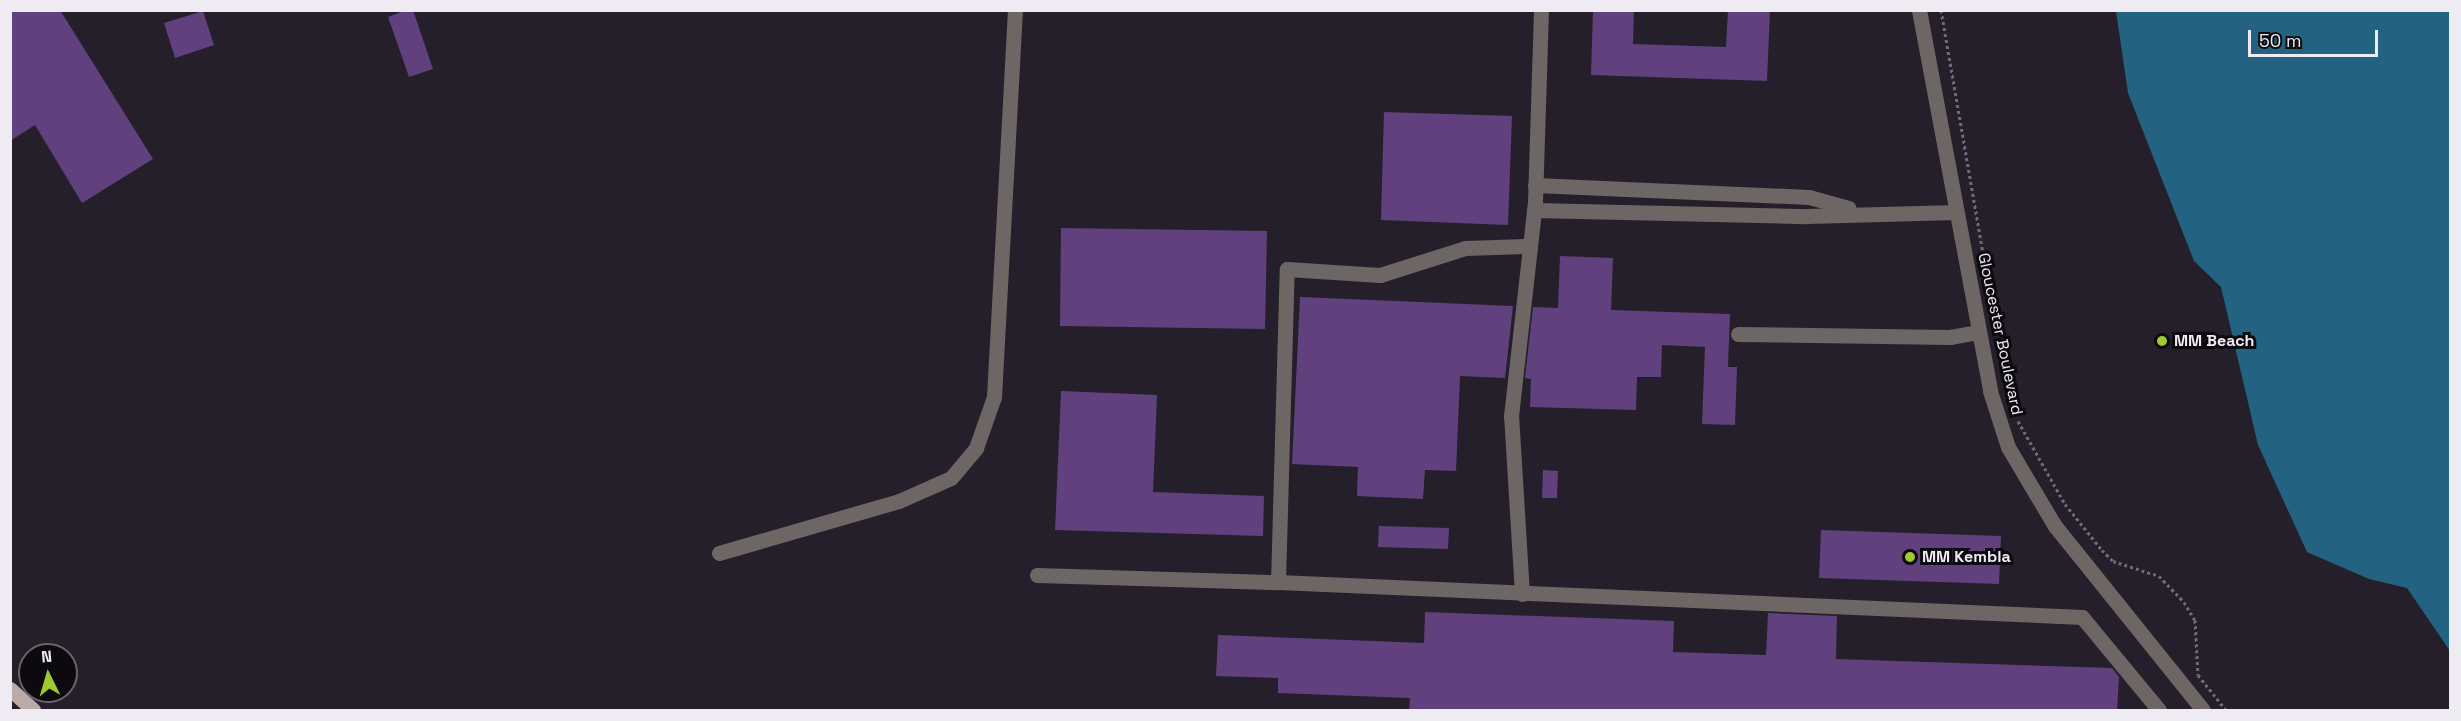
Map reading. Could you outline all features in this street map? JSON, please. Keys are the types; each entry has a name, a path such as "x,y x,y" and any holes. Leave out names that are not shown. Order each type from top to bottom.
{"main road":[{"path":"10,688 33,711"}],"street":[{"path":"718,553 899,501 951,478 976,448 994,397 1015,10"},
{"path":"1522,594 1512,416 1536,185 1541,10"},
{"name":"Gloucester Boulevard","path":"1919,10 1979,332 1998,419 2031,489 2055,526 2203,711"},
{"path":"1536,185 1809,197 1860,212"},
{"path":"1534,210 1808,216 1860,212 1956,212"},
{"path":"1278,582 1287,269 1380,275 1466,248 1530,246"},
{"path":"1738,334 1950,337 1979,332"},
{"path":"1037,575 1278,582 2082,617 2158,711"}],"path":[{"path":"1941,10 1983,258"},
{"path":"2002,359 2011,400"},
{"path":"2013,411 2065,504 2102,550 2113,561 2159,576 2184,602 2195,620 2198,675 2226,711"}],"water":[{"path":"2116,11 2450,11 2450,651 2407,588 2369,579 2307,552 2258,445 2221,287 2194,261 2128,93"}],"building":[{"path":"10,10 60,10 153,159 82,203 35,125 10,141"},
{"path":"406,10 413,10 433,69 409,77 388,17"},
{"path":"1593,10 1634,10 1633,44 1726,47 1728,10 1770,10 1767,81 1591,75"},
{"path":"203,11 214,45 175,58 164,23"},
{"path":"1384,112 1512,116 1508,225 1381,220"},
{"path":"1061,228 1267,231 1265,329 1060,326"},
{"path":"1560,256 1613,258 1611,310 1730,314 1728,367 1737,367 1735,425 1702,424 1705,347 1662,345 1661,377 1637,377 1636,410 1530,407 1531,379 1525,378 1533,307 1558,308"},
{"path":"1300,297 1513,306 1505,378 1460,376 1456,471 1425,470 1423,499 1357,496 1358,467 1292,464"},
{"path":"1061,391 1157,395 1153,492 1264,496 1263,536 1055,530"},
{"path":"1543,470 1558,471 1557,498 1542,498"},
{"path":"1379,526 1449,528 1448,549 1378,547"},
{"name":"MM Kembla","path":"1821,530 2001,536 1999,584 1819,578"},
{"path":"1425,612 1674,621 1673,652 1766,655 1768,613 1837,616 1836,659 2112,668 2119,677 2117,711 1409,711 1410,698 1278,693 1278,678 1216,676 1218,635 1424,643"}],"place":[{"name":"MM Beach","path":"2162,341"},
{"name":"MM Kembla","path":"1910,557"}]}
